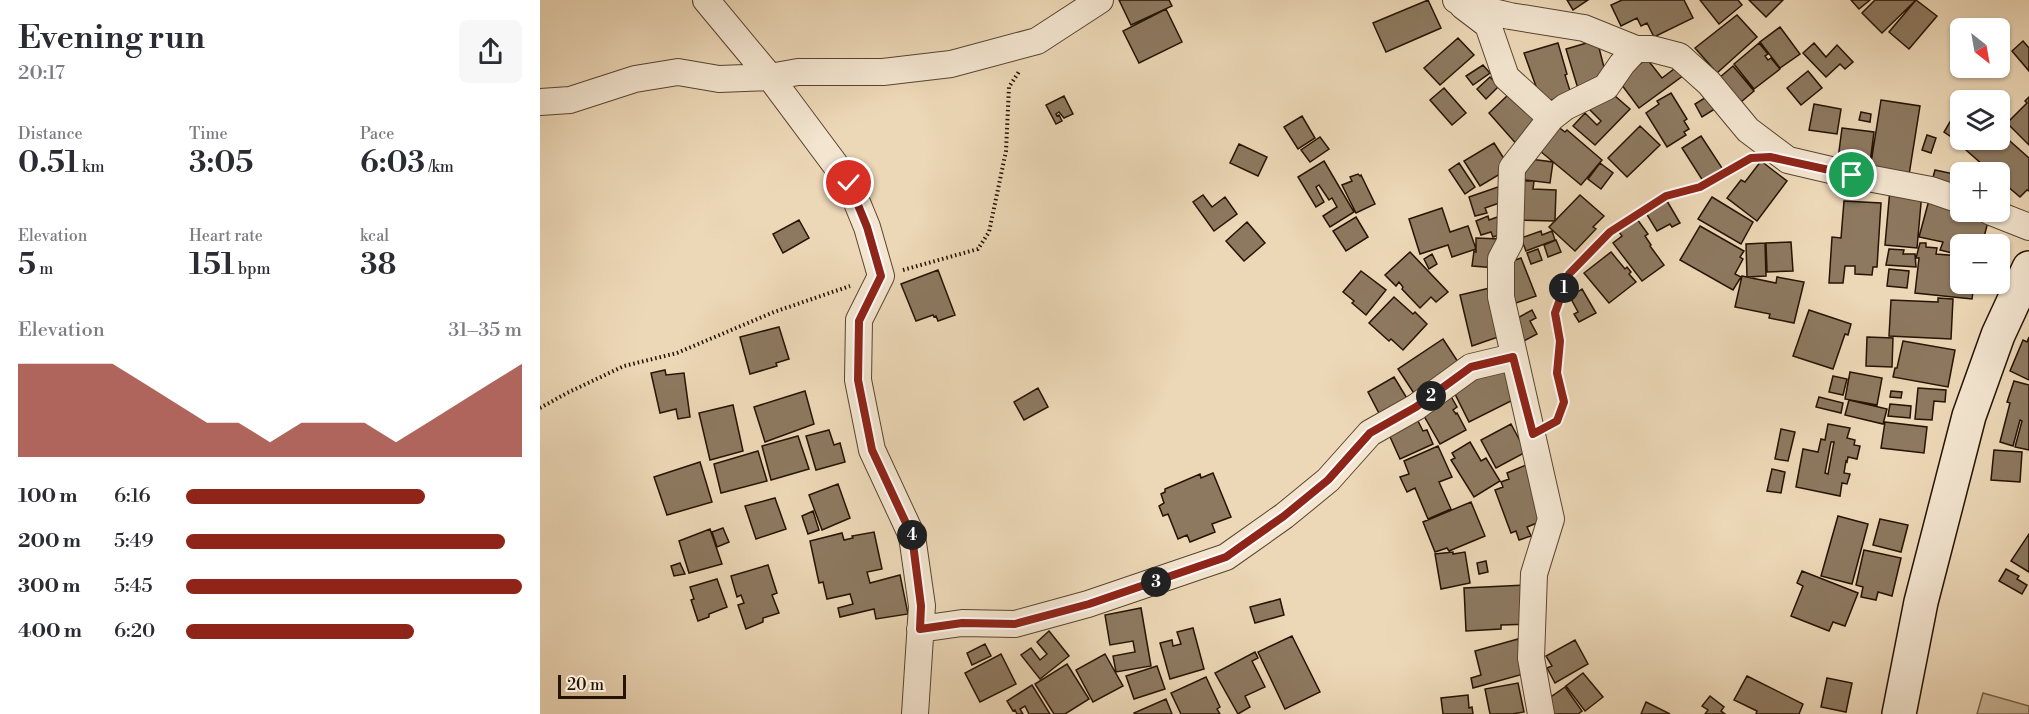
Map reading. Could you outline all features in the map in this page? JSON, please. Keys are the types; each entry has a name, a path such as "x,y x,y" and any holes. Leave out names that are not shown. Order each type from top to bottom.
{"main road":[{"path":"1899,714 1921,602 1969,416 1998,335 2029,268"}],"street":[{"path":"706,0 770,76 849,183 867,227 881,276 859,321 858,380 872,450 912,536 921,606 915,714"},
{"path":"540,102 570,100 635,79 678,72 719,79 798,72 884,72 951,64 1037,41 1100,0"},
{"path":"1456,0 1464,5 1510,16 1584,28 1636,49 1652,49 1679,56 1709,83 1748,130 1788,160 1931,190 1950,197"},
{"path":"1456,0 1488,25 1506,77 1551,118"},
{"path":"1541,714 1531,658 1534,574 1551,519 1501,297 1501,259 1510,242 1512,168 1551,118 1565,107 1606,87 1636,49"},
{"path":"2010,220 2029,227"},
{"path":"920,629 962,623 1015,624 1089,604 1226,557 1284,516 1328,480 1370,433 1416,407 1471,367 1513,357"}],"path":[{"path":"540,408 624,366 677,353 774,312 881,276 978,249 989,232 1006,151 1009,87 1037,41"},
{"path":"1533,434 1557,421 1564,402 1557,373 1560,341 1555,313 1569,274 1592,249 1610,232 1666,196 1700,187 1751,158 1770,157 1788,160"},
{"path":"540,402 546,405"}],"shaded area":[{"path":"1983,693 2029,706 2029,714 1977,714"}],"building":[{"path":"1119,0 1169,0 1172,6 1131,25"},
{"path":"1428,0 1441,28 1386,52 1373,23"},
{"path":"1567,0 1588,0 1573,10"},
{"path":"1622,0 1684,0 1693,18 1654,37 1647,23 1641,26 1637,18 1621,26 1611,5"},
{"path":"1700,0 1738,0 1742,5 1719,24"},
{"path":"1749,0 1783,0 1766,17"},
{"path":"1851,0 1870,0 1859,9"},
{"path":"1875,0 1916,0 1882,33 1862,13"},
{"path":"1916,0 1937,16 1909,49 1889,32"},
{"path":"1166,9 1182,42 1139,63 1123,31"},
{"path":"1737,15 1757,37 1717,73 1695,48"},
{"path":"1780,27 1800,54 1780,68 1760,42"},
{"path":"1458,38 1474,55 1440,85 1424,68"},
{"path":"1597,40 1608,83 1579,92 1566,49"},
{"path":"2023,41 2029,48 2029,71 2012,51"},
{"path":"1558,43 1571,94 1542,103 1524,53"},
{"path":"1759,43 1768,54 1765,56 1768,60 1771,58 1780,69 1754,89 1734,64"},
{"path":"1814,43 1826,57 1837,45 1853,62 1845,69 1840,64 1826,77 1803,53"},
{"path":"1647,59 1662,78 1678,66 1684,75 1639,108 1618,80"},
{"path":"1483,65 1490,73 1473,85 1466,76"},
{"path":"1733,66 1754,91 1741,102 1719,78"},
{"path":"1808,71 1822,88 1801,105 1787,88"},
{"path":"1490,77 1499,86 1486,99 1477,89"},
{"path":"1444,88 1466,113 1452,125 1430,100"},
{"path":"1607,89 1630,109 1595,145 1573,126 1585,113 1597,125 1601,121 1589,109"},
{"path":"1671,93 1687,119 1684,121 1689,129 1684,132 1686,135 1667,147 1646,113 1659,104 1657,101"},
{"path":"1509,94 1526,112 1531,107 1540,116 1523,133 1528,138 1519,147 1489,113"},
{"path":"1711,94 1718,107 1702,117 1695,104"},
{"path":"1064,96 1073,114 1064,118 1059,112 1056,114 1062,121 1056,124 1046,105"},
{"path":"2029,97 2029,145 2010,126 2010,120 2027,103 2025,101"},
{"path":"1881,100 1920,106 1909,175 1870,169"},
{"path":"1814,104 1841,109 1837,134 1809,130"},
{"path":"1861,112 1871,114 1870,122 1859,120"},
{"path":"1302,116 1315,138 1298,149 1284,127"},
{"path":"1950,122 1950,136 1944,132"},
{"path":"1553,123 1565,132 1567,130 1602,160 1581,185 1534,146"},
{"path":"1640,126 1660,145 1627,177 1608,158"},
{"path":"1842,128 1874,132 1870,163 1838,159"},
{"path":"1927,135 1936,138 1931,153 1922,150"},
{"path":"1701,136 1722,168 1703,181 1682,148"},
{"path":"1320,137 1329,149 1310,162 1301,150"},
{"path":"2010,141 2029,158 2029,191 2027,190 2020,197 2010,188 2010,162 1980,162 1966,150 2010,150"},
{"path":"1494,143 1510,168 1480,186 1464,161"},
{"path":"1239,144 1267,157 1258,176 1230,163"},
{"path":"1522,158 1553,162 1550,183 1519,179"},
{"path":"1324,161 1354,212 1330,227 1323,216 1337,207 1332,198 1329,200 1319,185 1316,187 1324,202 1316,207 1298,177"},
{"path":"1761,161 1787,181 1757,221 1727,198 1741,180 1745,182"},
{"path":"1459,163 1475,187 1465,194 1449,170"},
{"path":"1600,163 1613,173 1601,189 1588,179"},
{"path":"1935,170 1950,173 1950,185 1932,181"},
{"path":"1361,175 1375,204 1356,213 1342,185 1352,181 1350,177"},
{"path":"1519,181 1534,181 1533,189 1556,190 1555,221 1517,220"},
{"path":"1501,186 1505,201 1485,208 1487,213 1475,216 1469,197"},
{"path":"1890,189 1922,192 1917,248 1885,245"},
{"path":"1203,195 1212,207 1225,197 1237,214 1214,231 1193,202"},
{"path":"1580,195 1604,216 1593,227 1596,229 1575,251 1549,227"},
{"path":"1712,197 1753,222 1741,244 1698,219"},
{"path":"1929,200 1950,208 1950,222 1988,222 1985,234 1950,234 1950,252 1940,250 1943,242 1919,237"},
{"path":"1667,201 1680,223 1672,227 1670,224 1657,231 1646,213"},
{"path":"1844,201 1881,203 1877,267 1873,267 1872,275 1855,274 1855,266 1845,266 1843,283 1829,283 1832,237 1841,238"},
{"path":"1442,208 1450,232 1468,226 1476,249 1452,257 1448,245 1420,254 1409,219"},
{"path":"1503,215 1508,232 1493,237 1491,232 1481,235 1476,221 1488,216 1489,220"},
{"path":"1356,217 1368,237 1346,251 1333,231"},
{"path":"1637,219 1648,234 1645,236 1650,246 1664,265 1642,281 1613,243 1622,236 1619,232"},
{"path":"799,220 809,238 783,253 773,234"},
{"path":"1247,222 1265,243 1244,261 1226,241"},
{"path":"1700,226 1744,251 1740,257 1743,259 1735,274 1741,277 1733,290 1680,260"},
{"path":"1541,231 1542,235 1552,231 1555,240 1526,251 1521,238"},
{"path":"1476,238 1500,239 1497,268 1472,266 1474,251 1476,252"},
{"path":"1556,240 1561,252 1548,257 1544,245"},
{"path":"1791,242 1793,271 1767,272 1766,243"},
{"path":"1765,243 1766,276 1747,277 1746,244"},
{"path":"1920,243 1926,243 1926,247 1937,248 1936,254 1950,255 1950,294 1973,294 1972,299 1915,293 1919,258 1916,258"},
{"path":"1538,249 1542,260 1531,264 1527,253"},
{"path":"1889,249 1904,250 1903,254 1915,254 1916,267 1886,265"},
{"path":"1410,252 1448,292 1436,302 1431,297 1420,308 1402,289 1399,282 1396,286 1385,275"},
{"path":"1611,252 1625,269 1627,267 1631,272 1629,274 1636,282 1609,303 1584,273"},
{"path":"1432,254 1437,264 1429,269 1424,259"},
{"path":"1521,258 1536,296 1513,304 1504,264"},
{"path":"1889,269 1909,271 1907,288 1887,286"},
{"path":"938,270 955,315 938,321 933,315 916,321 901,284"},
{"path":"1361,271 1386,290 1366,315 1343,292"},
{"path":"1742,276 1776,283 1777,277 1804,282 1794,323 1769,318 1770,314 1735,307"},
{"path":"1494,287 1498,337 1472,346 1460,295"},
{"path":"1582,289 1596,313 1579,322 1574,314 1578,312 1570,297"},
{"path":"1394,297 1427,324 1403,350 1369,323"},
{"path":"1938,298 1953,299 1951,339 1889,336 1891,300 1938,302"},
{"path":"1532,310 1536,318 1530,321 1537,334 1522,342 1510,322"},
{"path":"1809,310 1851,324 1848,335 1845,334 1833,369 1793,356"},
{"path":"779,327 789,359 776,363 777,366 750,374 740,337"},
{"path":"1867,337 1893,338 1892,367 1866,366"},
{"path":"2029,337 2029,380 2010,371 2023,340 2027,342"},
{"path":"1443,339 1462,368 1417,398 1398,369"},
{"path":"1903,341 1955,350 1948,387 1893,377"},
{"path":"1502,365 1519,397 1469,422 1452,388"},
{"path":"665,370 666,375 684,373 690,417 678,419 676,409 660,413 651,373"},
{"path":"1850,372 1882,378 1877,405 1845,399"},
{"path":"1833,376 1847,379 1843,395 1829,392"},
{"path":"1394,377 1411,405 1383,421 1368,392"},
{"path":"2014,381 2029,385 2029,450 2015,447 2022,421 2020,420 2013,446 2000,442 2010,403 2007,402"},
{"path":"1038,388 1048,407 1024,420 1014,402"},
{"path":"1918,388 1946,390 1945,402 1934,401 1932,420 1915,419"},
{"path":"805,391 814,424 765,442 754,407"},
{"path":"1891,391 1902,392 1901,398 1890,397"},
{"path":"1449,393 1457,407 1453,410 1466,430 1440,444 1420,409"},
{"path":"1819,397 1843,403 1841,413 1816,407"},
{"path":"1849,400 1887,409 1883,424 1845,415"},
{"path":"1890,404 1911,406 1910,418 1888,416"},
{"path":"733,405 743,451 710,460 699,413"},
{"path":"1415,415 1423,431 1427,430 1433,444 1400,459 1386,428"},
{"path":"1885,422 1927,427 1924,453 1881,448"},
{"path":"1511,424 1526,452 1496,468 1481,440"},
{"path":"1828,424 1850,428 1847,438 1855,440 1854,445 1860,446 1857,459 1848,457 1846,461 1844,473 1850,474 1847,484 1842,483 1840,496 1796,487 1803,449 1818,452 1821,439 1825,440","holes":["1831,442 1834,442 1828,474 1825,473"]},
{"path":"1781,429 1795,432 1788,461 1775,459"},
{"path":"829,430 834,445 840,443 845,462 816,470 806,436"},
{"path":"798,436 809,469 771,480 762,446"},
{"path":"1470,442 1481,461 1486,458 1500,481 1474,497 1451,460 1455,458 1452,453"},
{"path":"1438,446 1452,477 1439,482 1451,509 1428,519 1415,488 1407,492 1400,477 1409,474 1404,461"},
{"path":"1994,450 2022,452 2020,482 1991,480"},
{"path":"758,451 767,481 721,493 714,464"},
{"path":"700,462 712,502 667,515 654,477"},
{"path":"1526,465 1547,519 1527,527 1531,536 1519,540 1516,531 1511,533 1495,490 1503,487 1501,482 1509,479 1507,473"},
{"path":"1772,469 1785,472 1781,493 1767,491"},
{"path":"1213,473 1231,517 1212,524 1215,532 1190,542 1187,535 1178,539 1168,514 1163,516 1159,506 1164,503 1161,494 1165,492 1165,489 1200,474 1201,478"},
{"path":"838,484 850,518 822,530 809,495"},
{"path":"775,498 786,529 756,539 745,506"},
{"path":"1471,502 1485,536 1449,551 1447,548 1435,552 1423,522"},
{"path":"813,511 819,530 808,534 802,516"},
{"path":"1838,516 1868,524 1852,584 1821,576"},
{"path":"1880,519 1908,525 1901,552 1873,545"},
{"path":"723,528 729,542 717,547 712,532"},
{"path":"710,529 722,564 689,573 679,541"},
{"path":"874,532 882,569 867,572 870,583 900,575 908,614 876,619 874,609 840,617 838,608 853,604 850,594 827,599 823,582 819,583 810,541 842,533 844,540 853,538 852,536"},
{"path":"2029,534 2029,572 2011,561"},
{"path":"1864,550 1901,558 1892,596 1878,592 1876,600 1861,597 1863,587 1856,585"},
{"path":"1453,552 1453,554 1465,552 1470,583 1441,589 1435,554"},
{"path":"1486,561 1488,572 1479,574 1477,563"},
{"path":"680,563 685,574 674,576 671,566"},
{"path":"768,565 777,593 772,595 779,613 763,618 763,622 746,629 738,605 744,603 741,595 737,597 731,576"},
{"path":"2006,569 2019,576 2017,579 2027,585 2022,594 1999,581"},
{"path":"1802,571 1858,593 1845,626 1833,622 1829,631 1791,616 1803,586 1797,583"},
{"path":"717,579 727,607 698,621 691,600 694,599 690,587"},
{"path":"1528,585 1530,624 1501,625 1501,629 1466,631 1464,588"},
{"path":"1280,599 1284,615 1255,623 1250,607"},
{"path":"1141,608 1151,666 1116,672 1113,656 1135,652 1133,641 1110,645 1105,615"},
{"path":"1193,628 1204,669 1170,679 1160,643 1172,640 1173,646 1181,644 1177,632"},
{"path":"1049,631 1069,656 1040,679 1021,655 1031,648 1040,660 1047,654 1037,642"},
{"path":"1292,636 1320,692 1285,709 1258,652"},
{"path":"1518,639 1527,673 1473,688 1471,678 1481,675 1475,651"},
{"path":"1575,640 1588,664 1555,683 1547,668 1552,666 1546,656"},
{"path":"985,644 991,656 972,665 967,653"},
{"path":"1255,652 1258,658 1252,661 1265,687 1245,696 1250,707 1238,714 1215,673"},
{"path":"1001,654 1016,684 980,702 965,673"},
{"path":"1105,654 1123,686 1093,702 1076,670"},
{"path":"1067,664 1089,699 1065,714 1054,714 1035,684"},
{"path":"1157,666 1165,689 1134,699 1126,676"},
{"path":"1583,673 1603,697 1585,711 1566,686"},
{"path":"1747,676 1803,704 1799,714 1756,714 1757,711 1734,700"},
{"path":"1206,677 1220,707 1217,709 1220,714 1181,714 1171,693"},
{"path":"1827,678 1852,683 1846,712 1821,707"},
{"path":"1518,683 1524,712 1490,714 1485,689"},
{"path":"1032,685 1050,714 1029,714 1025,706 1020,709 1023,714 1013,711 1007,701"},
{"path":"1565,687 1582,711 1578,714 1554,714 1545,701"},
{"path":"1468,695 1469,708 1472,707 1473,714 1443,714 1441,698"},
{"path":"1710,696 1724,707 1721,711 1725,714 1705,714 1708,710 1702,706"},
{"path":"1166,699 1172,714 1134,713"},
{"path":"1646,702 1670,714 1641,714"}],"route":[{"path":"849,183 867,227 881,276 859,321 858,380 872,450 912,536 921,606 920,629 962,623 1015,624 1089,604 1226,557 1284,516 1328,480 1370,433 1416,407 1471,367 1513,357 1533,434 1557,421 1564,402 1557,373 1560,341 1555,313 1569,274 1610,232 1666,196 1700,187 1751,158 1770,157 1788,160 1852,175"}]}
